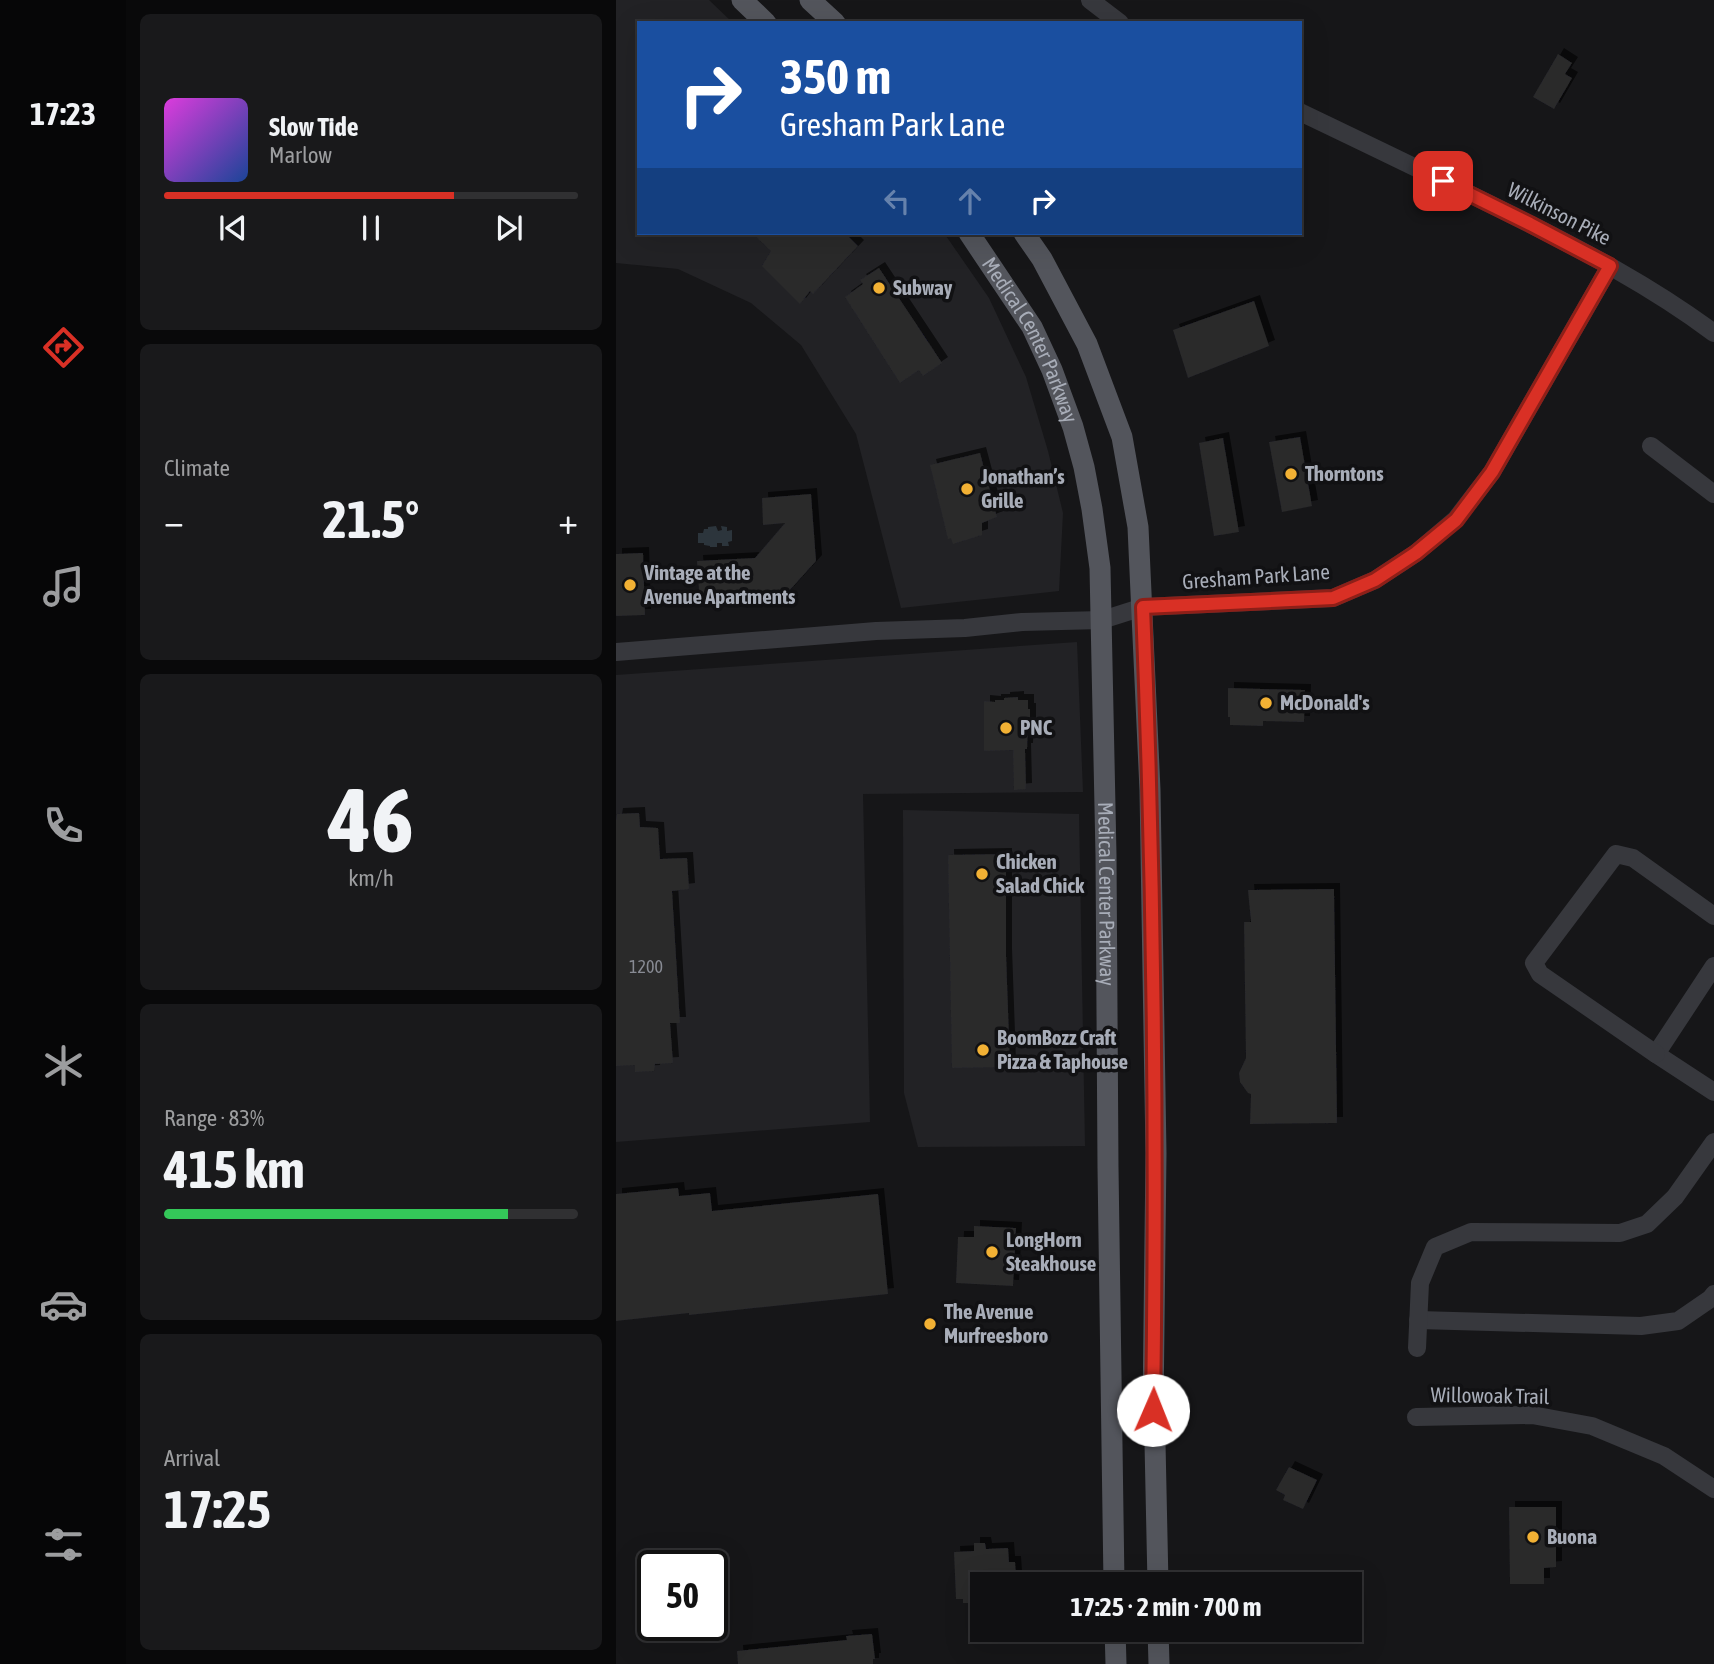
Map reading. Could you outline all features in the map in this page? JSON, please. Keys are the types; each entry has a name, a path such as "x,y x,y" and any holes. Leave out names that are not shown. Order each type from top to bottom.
{"main road":[{"path":"742,0 764,21"},
{"path":"810,0 833,21"},
{"name":"Medical Center Parkway","path":"970,235 1032,327 1052,370 1084,467 1100,568 1115,1572"},
{"name":"Medical Center Parkway","path":"1025,235 1042,259 1087,344 1122,437 1138,527 1150,774 1156,1153 1153,1410 1158,1572"},
{"path":"1115,1642 1116,1664"},
{"path":"1158,1642 1159,1664"}],"street":[{"path":"1090,0 1117,21"},
{"name":"Wilkinson Pike","path":"1302,113 1515,216 1610,266 1651,289 1714,333"},
{"name":"Gresham Park Lane","path":"616,652 876,631 1102,620 1143,607 1333,598 1375,580 1416,553 1456,520 1492,472 1610,266"},
{"path":"1651,446 1714,494"},
{"path":"1714,916 1633,858 1616,854 1534,963 1540,974 1714,1092"},
{"path":"1656,1054 1714,966"},
{"path":"1417,1348 1420,1283 1434,1247 1471,1232 1620,1233 1647,1224 1675,1197 1714,1142"},
{"path":"1418,1321 1641,1326 1678,1321 1714,1294"},
{"name":"Willowoak Trail","path":"1416,1417 1532,1416 1591,1426 1664,1456 1714,1489"}],"shaded area":[{"path":"616,0 709,0 731,21 637,21 637,235 945,235 989,298 1026,377 1063,513 1059,591 901,608 856,434 801,345 751,303 678,269 616,263"},
{"path":"716,526 718,531 722,530 721,526 727,527 727,531 732,530 729,546 717,543 717,547 710,547 698,543 698,533"},
{"path":"1077,642 1083,792 863,794 870,1122 616,1142 616,675"},
{"path":"903,810 1079,814 1085,1146 918,1147 904,1093"}],"building":[{"path":"1558,54 1572,63 1565,74 1572,78 1554,109 1533,97"},
{"path":"754,235 847,235 858,246 813,294 810,291 800,304 762,266 771,251"},
{"path":"879,268 942,363 923,376 919,370 900,383 845,297 863,284 860,280"},
{"path":"1254,301 1269,346 1188,378 1173,330"},
{"name":"Thorntons","path":"1300,437 1312,506 1282,512 1269,442"},
{"path":"1223,438 1239,532 1214,536 1199,443"},
{"path":"980,453 997,517 982,523 982,535 953,544 951,538 948,539 930,465"},
{"path":"811,494 816,561 780,601 700,605 697,561 755,558 785,523 763,525 762,498"},
{"name":"Vintage at the Avenue Apartments","path":"643,553 645,615 616,616 616,554"},
{"name":"McDonald's","path":"1228,688 1305,690 1304,722 1263,721 1263,726 1230,725"},
{"name":"PNC","path":"1018,697 1018,700 1028,700 1030,723 1025,749 1026,789 1014,790 1013,750 984,751 984,701 995,702"},
{"path":"639,813 640,827 658,828 660,859 687,858 689,889 672,891 680,1023 670,1023 673,1063 655,1064 654,1071 635,1072 635,1065 616,1066 616,820 617,814"},
{"path":"1006,854 1010,1067 952,1068 948,855"},
{"path":"1334,889 1337,1123 1250,1124 1251,1094 1240,1082 1239,1073 1246,1058 1244,922 1251,922 1248,890"},
{"path":"678,1188 679,1196 710,1193 712,1211 878,1194 888,1294 616,1321 616,1194"},
{"path":"974,1226 1016,1228 1013,1286 956,1283 958,1237 974,1237"},
{"path":"1289,1467 1317,1480 1303,1509 1283,1500 1285,1495 1276,1490"},
{"name":"Buona","path":"1509,1507 1556,1507 1556,1567 1544,1568 1544,1584 1510,1584"},
{"path":"974,1543 985,1543 986,1549 1008,1548 1009,1562 1015,1562 1016,1572 970,1572 970,1603 963,1603 963,1599 956,1599 954,1552 974,1551"},
{"path":"872,1634 875,1659 873,1664 738,1664 737,1651 847,1640 846,1636"}],"place":[{"name":"Subway","path":"879,288"},
{"name":"Thorntons","path":"1291,474"},
{"name":"Jonathan’s Grille","path":"967,489"},
{"name":"Vintage at the Avenue Apartments","path":"630,585"},
{"name":"McDonald's","path":"1266,703"},
{"name":"PNC","path":"1006,728"},
{"name":"Chicken Salad Chick","path":"982,874"},
{"name":"BoomBozz Craft Pizza & Taphouse","path":"983,1050"},
{"name":"LongHorn Steakhouse","path":"992,1252"},
{"name":"The Avenue Murfreesboro","path":"930,1324"},
{"name":"Buona","path":"1533,1537"}],"route":[{"path":"1153,1410 1156,1153 1150,774 1143,607 1316,600 1333,598 1354,590 1375,580 1416,553 1456,520 1492,472 1610,266 1443,181"}]}
